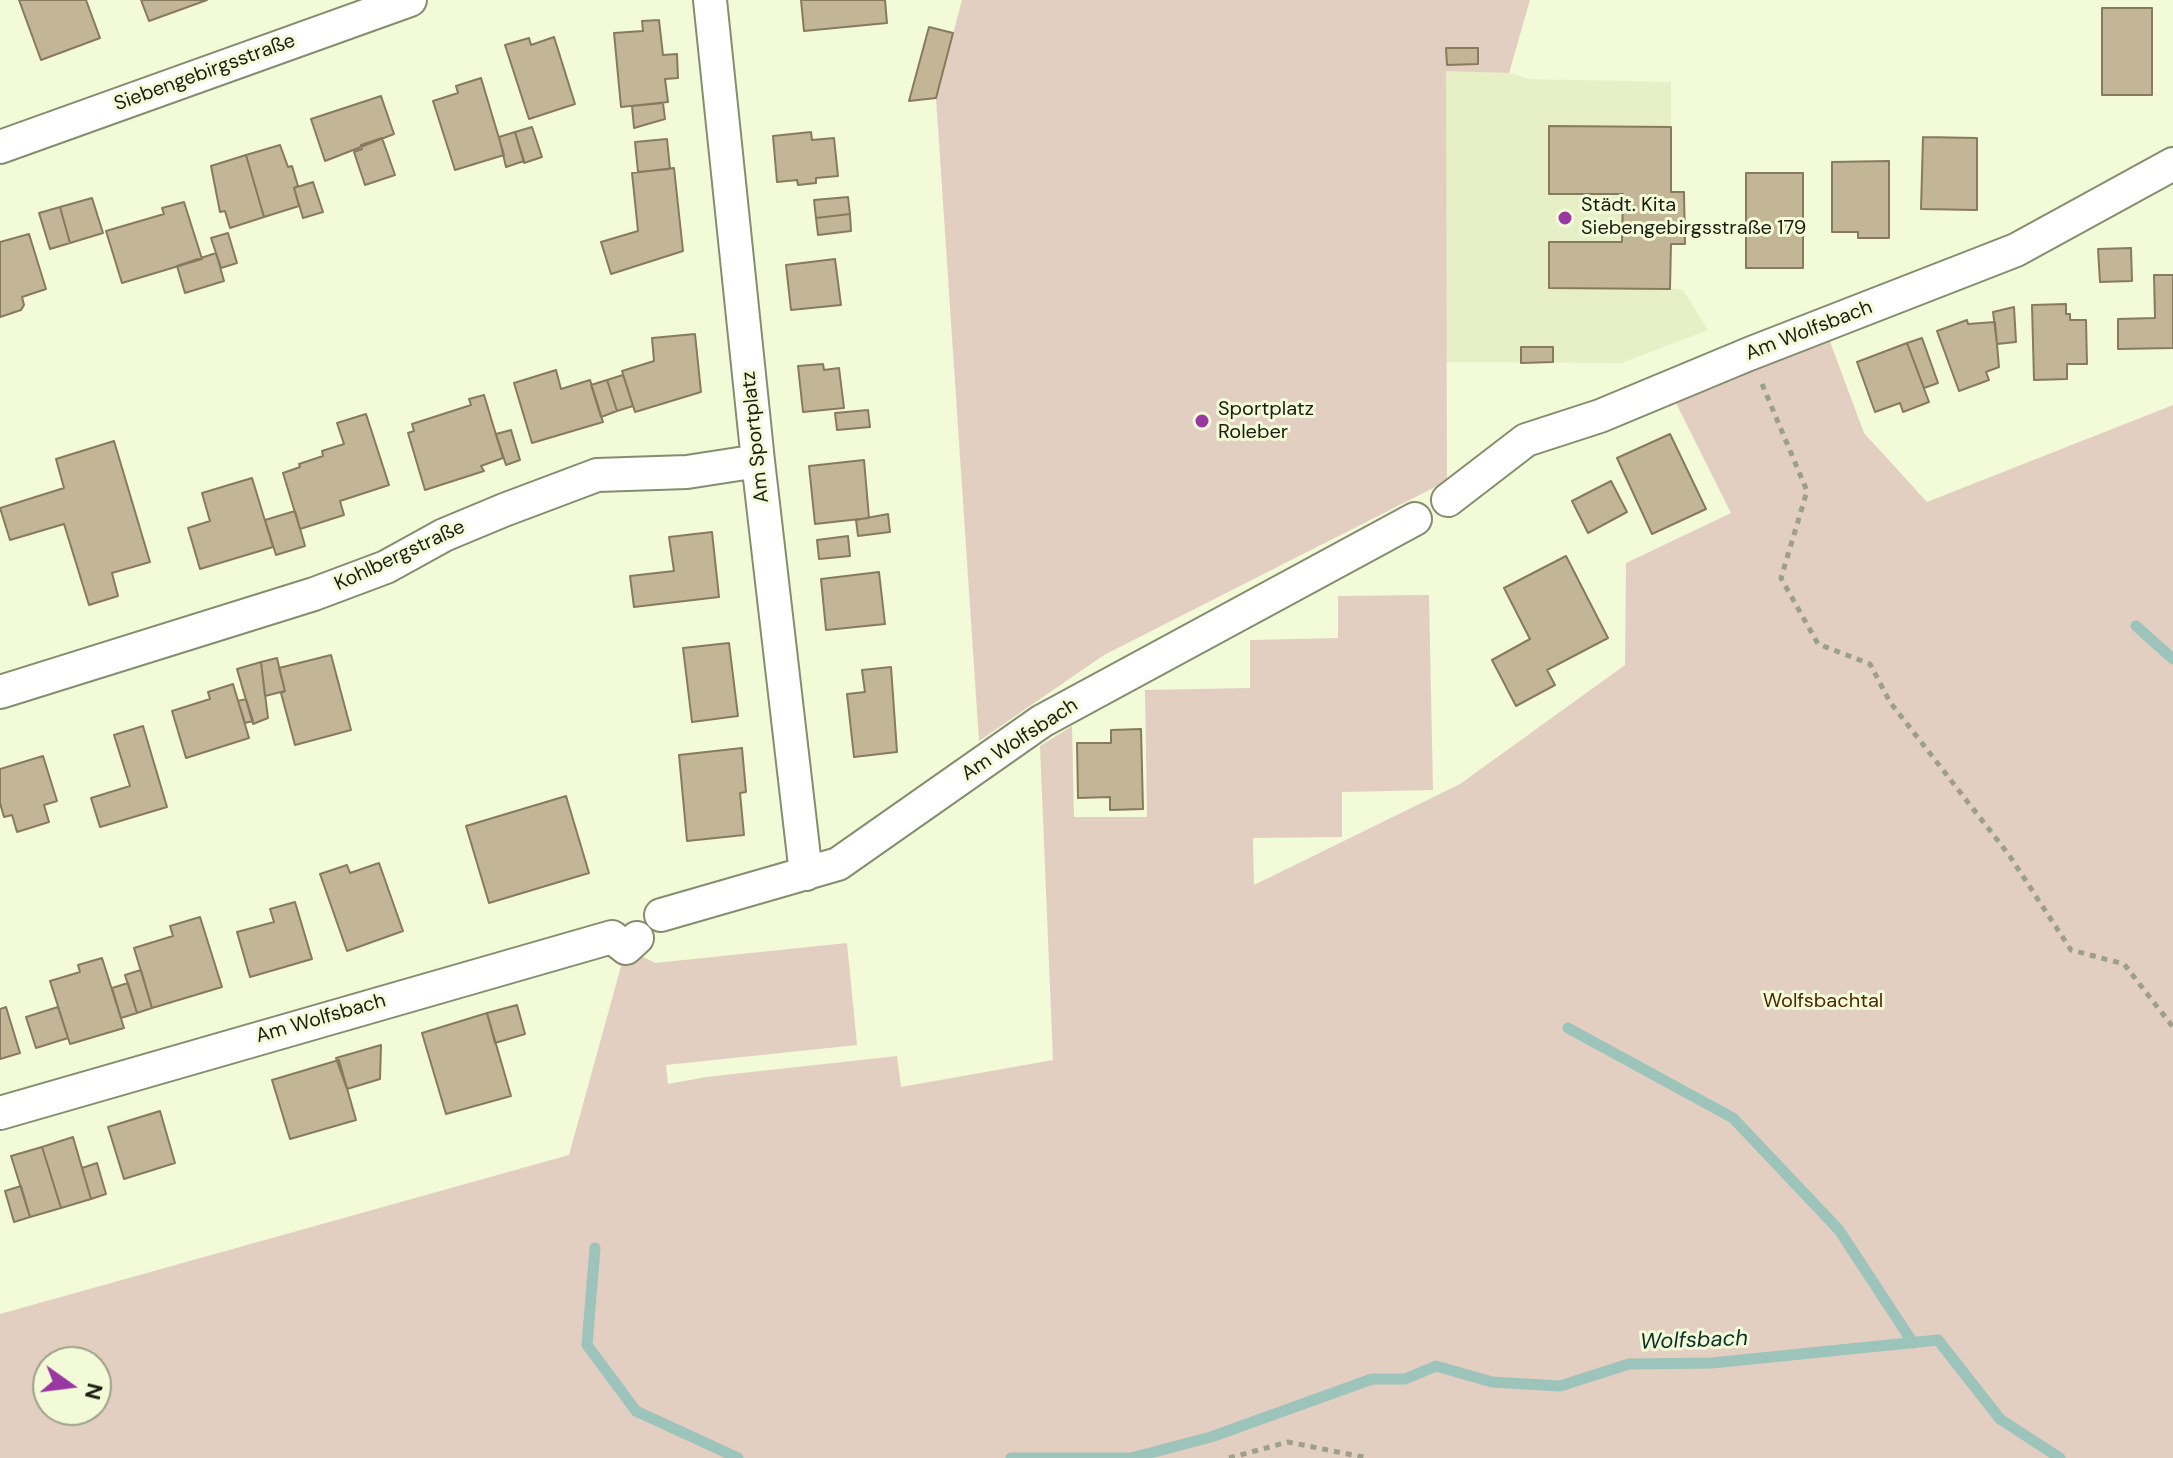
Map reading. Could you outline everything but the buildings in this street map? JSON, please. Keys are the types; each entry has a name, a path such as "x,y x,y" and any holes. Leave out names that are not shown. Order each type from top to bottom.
{"street":[{"name":"Siebengebirgsstraße","path":"3,137 410,0"},
{"name":"Am Sportplatz","path":"710,0 758,461 806,874"},
{"name":"Am Wolfsbach","path":"1448,500 1526,440 1600,416 2016,250 2173,164"},
{"name":"Kohlbergstraße","path":"0,692 314,594 386,567 468,525 597,475 687,472 758,461"},
{"name":"Am Wolfsbach","path":"661,915 838,864 1042,721 1415,519"},
{"name":"Am Wolfsbach","path":"0,1113 612,937 626,948 637,938"}],"path":[{"path":"1749,354 1807,491 1781,578 1818,644 1870,664 1890,702 2009,855 2071,950 2124,964 2173,1027"},
{"path":"1229,1458 1288,1442 1368,1458"}],"shaded area":[{"name":"Städt. Kita Siebengebirgsstraße 179","path":"1446,70 1509,73 1530,79 1671,82 1671,192 1684,192 1685,244 1671,245 1670,288 1683,290 1708,330 1622,363 1446,362"}],"green space":[{"name":"Sportplatz Roleber","path":"962,0 1530,0 1509,73 1446,71 1447,481 1104,655 979,741 936,98"},
{"name":"Wolfsbachtal","path":"1829,339 1864,433 1927,502 2173,405 2173,1458 0,1458 0,1314 569,1155 626,948 655,963 847,943 857,1045 666,1065 668,1084 897,1056 901,1087 1053,1060 1040,746 1072,726 1074,817 1147,817 1145,690 1250,688 1250,640 1338,638 1338,596 1429,595 1433,790 1342,792 1342,837 1253,838 1254,885 1460,784 1625,665 1626,563 1731,513 1676,403"}],"waterway":[{"path":"2136,626 2173,659"},
{"path":"1568,1028 1733,1118 1839,1230 1913,1343"},
{"path":"595,1248 587,1345 636,1411 738,1458"},
{"name":"Wolfsbach","path":"1011,1458 1131,1458 1211,1437 1372,1379 1405,1379 1436,1366 1492,1382 1560,1386 1629,1364 1712,1363 1938,1340 2000,1419 2060,1458"}],"place":[{"name":"Städt. Kita Siebengebirgsstraße 179","path":"1565,218"},
{"name":"Sportplatz Roleber","path":"1202,421"}]}
